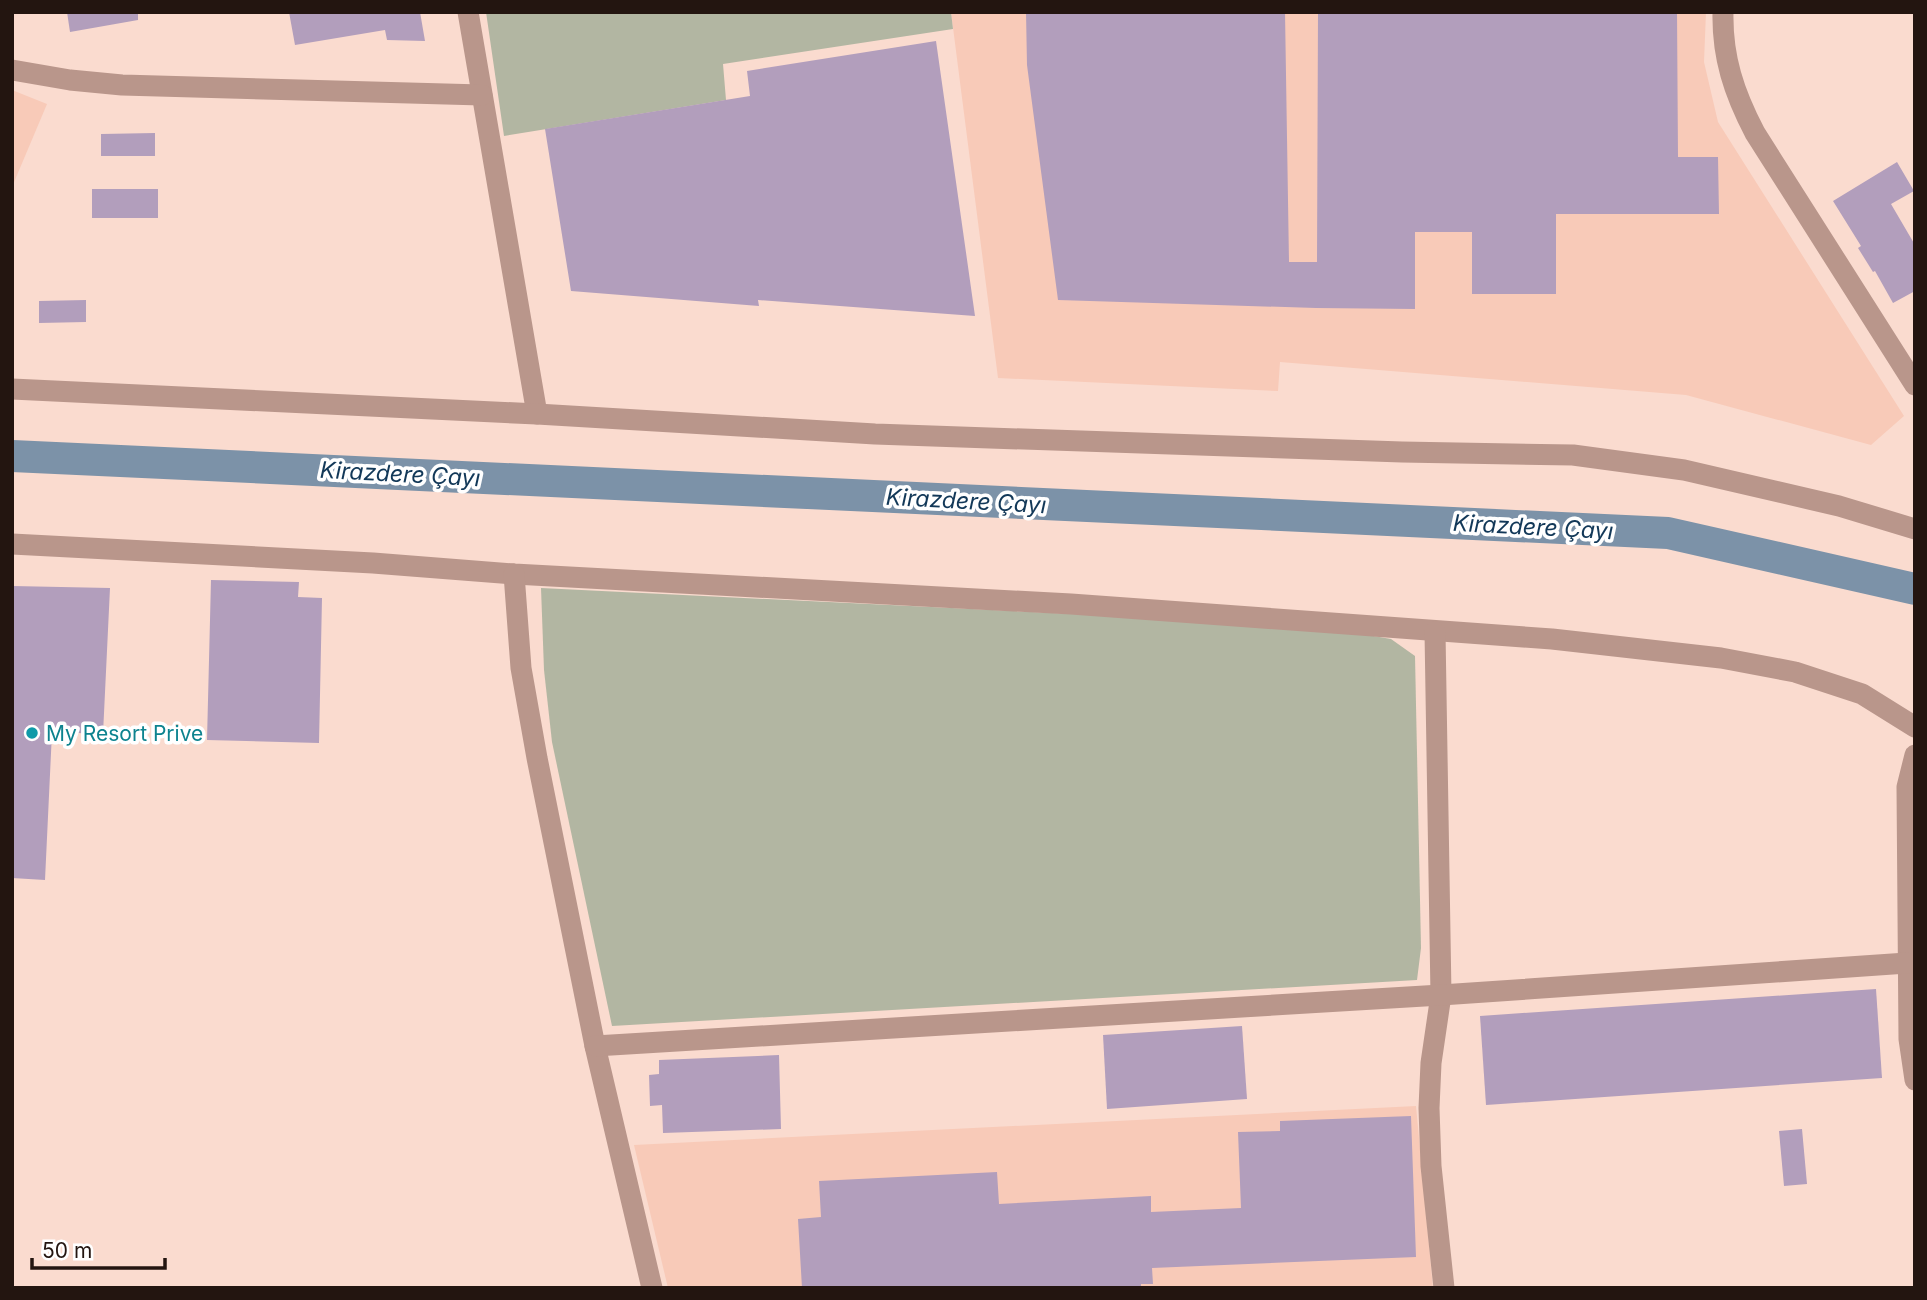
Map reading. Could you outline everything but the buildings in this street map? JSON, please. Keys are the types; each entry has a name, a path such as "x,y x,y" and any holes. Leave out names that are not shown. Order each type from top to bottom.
{"street":[{"path":"468,12 537,414"},
{"path":"1723,12 1725,55 1739,102 1755,132 1915,386"},
{"path":"12,70 122,85 482,95"},
{"path":"12,389 537,414 875,434 1402,452 1573,455 1684,470 1839,506 1915,529"},
{"path":"12,544 373,562 514,574 1071,604 1552,639 1721,658 1795,673 1862,694 1915,727"},
{"path":"514,574 521,668 537,758 595,1046 652,1288"},
{"path":"1434,632 1441,995 1431,1063 1429,1108 1431,1166 1444,1288"},
{"path":"1915,755 1908,787 1909,1039 1915,1080"},
{"path":"595,1046 1908,964"}],"shaded area":[{"path":"951,12 1706,12 1704,62 1718,122 1904,416 1871,445 1686,395 1280,362 1278,391 998,378"},
{"path":"12,90 47,104 12,187"},
{"path":"1416,1106 1433,1288 668,1288 634,1145"}],"green space":[{"path":"486,12 951,12 953,29 723,64 726,100 504,136"},
{"path":"541,588 1094,615 1350,632 1391,639 1415,656 1421,948 1417,980 612,1026 552,742 544,670"}],"waterway":[{"name":"Kirazdere Çayı","path":"12,456 1668,533 1915,589"}],"place":[{"name":"My Resort Prive","path":"32,733"}]}
